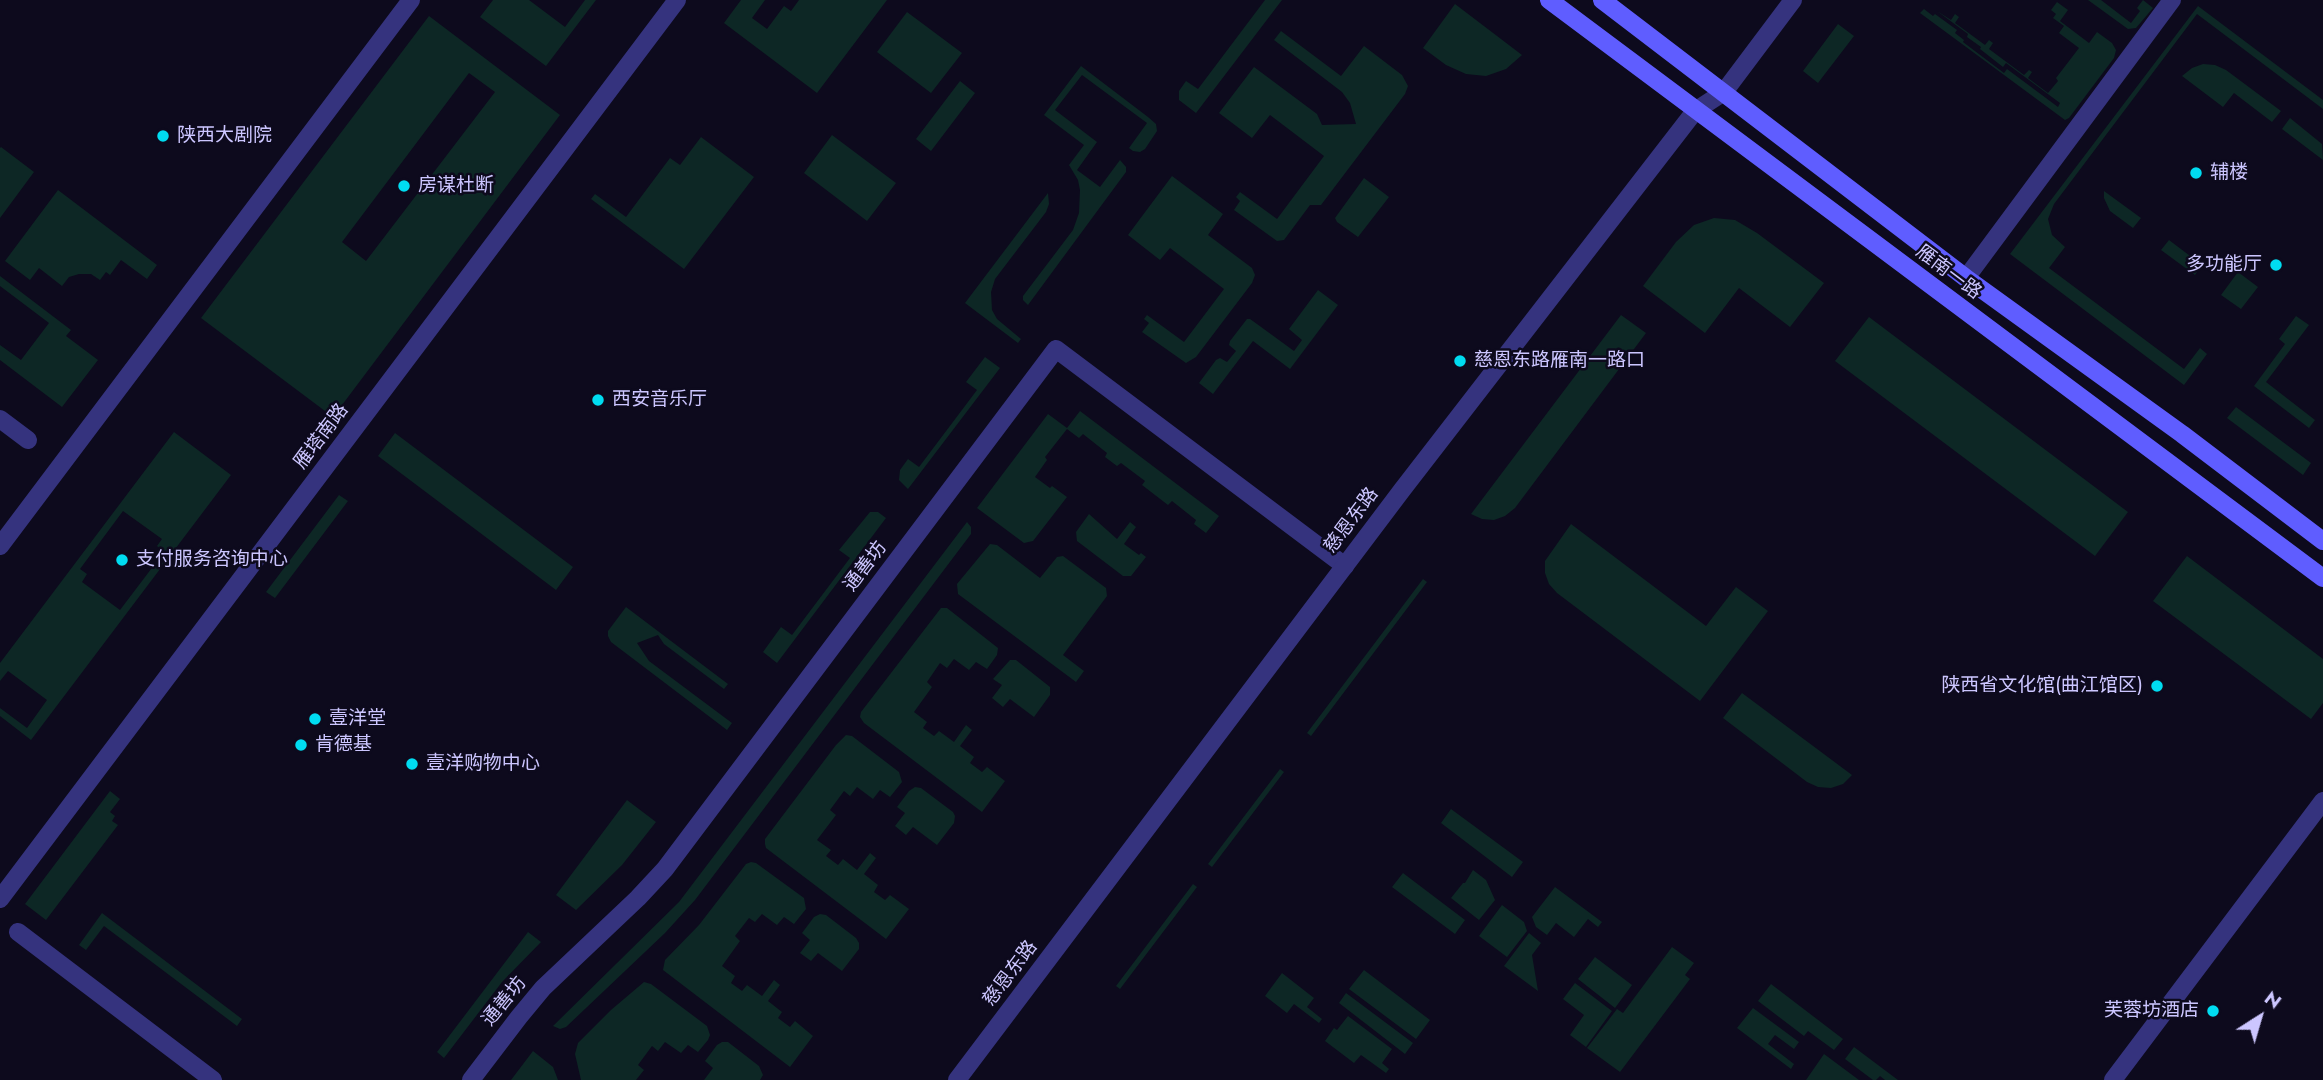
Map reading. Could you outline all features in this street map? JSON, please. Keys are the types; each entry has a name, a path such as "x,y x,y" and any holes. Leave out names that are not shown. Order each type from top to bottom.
{"main road":[{"name":"雁南一路","path":"1549,0 2323,578"},
{"name":"雁南一路","path":"1602,0 1966,278 2182,434 2323,541"}],"street":[{"path":"0,545 411,0"},
{"name":"雁塔南路","path":"0,898 677,0"},
{"name":"慈恩东路","path":"957,1080 1345,566 1695,111 1724,92 1793,0"},
{"path":"1966,278 2172,0"},
{"name":"通善坊","path":"471,1080 534,998 665,869 1056,349 1345,566"},
{"path":"0,419 28,440"},
{"path":"2113,1080 2323,801"},
{"path":"18,932 213,1080"}],"green space":[{"path":"493,0 529,0 565,27 585,0 596,0 546,66 480,17"},
{"path":"741,0 765,0 752,18 767,29 784,6 791,11 799,0 887,0 817,93 724,23"},
{"path":"1265,0 1282,0 1196,113 1179,100 1179,91 1186,81 1198,89"},
{"path":"2088,0 2101,0 2131,23 2140,11 2137,8 2143,0 2153,8 2136,28 2128,29"},
{"path":"2057,2 2068,10 2060,21 2089,43 2097,32 2112,43 2116,50 2114,58 2065,120 1920,13 1924,9 1933,16 1935,14 1957,30 1955,33 1963,42 2004,73 2007,69 2058,107 2060,103 2006,63 2003,67 1967,37 1968,34 1937,11 1951,20 1955,14 1959,17 1955,23 1985,45 1989,40 1993,43 1989,49 2024,75 2029,70 2032,72 2028,78 2048,93 2079,48 2059,33 2064,26 2053,18 2056,14 2051,10"},
{"path":"1455,4 1522,55 1506,69 1486,76 1466,74 1446,65 1423,48"},
{"path":"2198,6 2323,100 2323,109 2197,14 2054,204 2048,219 2052,235 2065,247 2049,268 2184,369 2200,348 2207,354 2184,385 2010,254"},
{"path":"907,12 962,53 931,93 877,52"},
{"path":"429,16 560,115 333,417 201,318","holes":["469,73 495,92 366,261 342,242"]},
{"path":"1838,24 1854,36 1818,83 1803,71"},
{"path":"1281,31 1341,76 1364,46 1402,75 1408,86 1405,94 1321,205 1310,205 1284,240 1277,241 1234,210 1240,201 1236,197 1240,192 1277,219 1324,156 1270,115 1252,138 1219,113 1254,67 1317,114 1322,125 1356,124 1350,103 1342,92 1274,40"},
{"path":"2203,64 2226,70 2281,111 2272,122 2234,93 2223,107 2182,76"},
{"path":"1081,66 1148,117 1156,124 1157,131 1145,149 1140,152 1133,151 1129,148 1147,123 1082,75 1055,110 1097,142 1077,170 1100,187 1120,160 1126,167 1126,172 1028,305 1023,296 1073,230 1079,213 1078,180 1069,165 1084,145 1044,115"},
{"path":"960,81 975,93 931,151 916,139"},
{"path":"2290,118 2322,144 2323,160 2282,129"},
{"path":"832,135 896,183 867,221 804,173"},
{"path":"701,137 754,177 684,269 591,199 595,194 626,217 670,158 680,165"},
{"path":"0,148 34,172 0,218"},
{"path":"1172,176 1223,214 1208,235 1252,268 1255,275 1252,283 1196,357 1186,363 1142,332 1149,323 1144,319 1147,315 1184,342 1224,289 1170,248 1160,260 1128,235"},
{"path":"1364,178 1389,197 1358,237 1335,218"},
{"path":"58,190 157,265 147,279 121,260 110,275 106,272 100,280 91,274 79,274 69,277 62,286 39,268 30,280 5,261"},
{"path":"2104,191 2141,218 2133,228 2110,211"},
{"path":"1048,193 1049,204 1046,212 995,279 991,292 992,310 997,319 1021,339 1018,343 965,303"},
{"path":"1714,218 1735,220 1757,233 1824,283 1790,327 1739,288 1705,333 1643,286 1676,242 1694,225"},
{"path":"2169,240 2202,265 2195,275 2161,250"},
{"path":"2238,272 2258,287 2241,309 2221,295"},
{"path":"0,276 71,330 66,336 98,360 62,407 0,360 0,345 21,360 49,323 0,286"},
{"path":"1318,290 1338,305 1290,369 1253,341 1213,394 1199,383 1216,360 1220,358 1227,362 1236,351 1229,345 1230,341 1247,319 1294,351 1302,340 1289,329"},
{"path":"1621,315 1646,333 1515,508 1494,520 1471,514"},
{"path":"2296,316 2309,325 2266,382 2315,420 2309,428 2254,386 2285,344 2279,339"},
{"path":"1869,317 2128,512 2095,556 1835,361"},
{"path":"985,357 1000,368 908,489 899,480 900,470 908,459 919,467 977,390 966,382"},
{"path":"2236,407 2311,463 2303,475 2227,418"},
{"path":"1080,411 1219,516 1206,533 1194,524 1196,520 1172,501 1168,505 1142,485 1145,481 1121,463 1117,466 1105,457 1107,453 1083,434 1079,438 1067,429 1045,457 1047,460 1035,477 1067,497 1033,541 1024,543 977,508 1048,414 1067,428"},
{"path":"174,432 231,475 31,740 0,716 0,708 27,728 47,700 8,671 0,681 0,663","holes":["123,511 162,539 157,546 164,552 120,610 82,582 87,574 80,569"]},
{"path":"395,433 573,567 556,590 378,456"},
{"path":"339,495 348,501 275,598 266,592"},
{"path":"870,512 878,512 886,518 777,663 763,652 781,627 792,635 850,558 839,550"},
{"path":"1089,514 1117,539 1130,522 1136,527 1124,544 1146,557 1131,576 1123,576 1077,541 1076,532"},
{"path":"967,522 971,527 971,534 695,900 665,933 566,1027 560,1029 553,1026 679,902"},
{"path":"1571,524 1706,626 1736,587 1768,611 1700,701 1557,593 1549,584 1545,561"},
{"path":"990,544 997,545 1040,578 1057,557 1063,556 1106,588 1107,596 1063,655 1084,671 1076,682 958,594 957,584"},
{"path":"2187,556 2323,659 2323,703 2311,719 2153,601"},
{"path":"1423,579 1427,582 1311,736 1307,733"},
{"path":"626,607 728,684 724,689 664,644 658,635 637,643 649,661 732,723 727,730 611,642 608,631"},
{"path":"941,608 947,608 998,648 997,655 987,669 976,662 969,670 954,659 947,668 940,663 927,682 932,687 914,712 927,722 923,728 934,736 939,731 954,742 966,725 972,730 960,746 974,757 970,763 982,772 987,767 1005,781 982,812 864,723 860,717 861,712"},
{"path":"1010,660 1016,660 1050,687 1050,695 1034,717 1010,699 1003,707 992,698 1002,685 993,679"},
{"path":"1742,693 1852,775 1843,784 1831,788 1818,787 1807,782 1723,718"},
{"path":"846,735 852,736 899,772 902,782 890,797 880,790 873,799 857,787 850,796 844,791 830,810 836,815 817,840 831,850 826,856 838,865 843,859 857,870 870,853 876,858 864,874 878,885 874,892 885,900 890,895 909,909 886,939 766,848 765,844 765,839"},
{"path":"1280,769 1284,772 1212,867 1208,864"},
{"path":"915,787 921,788 955,816 954,823 937,845 913,827 906,835 895,826 905,813 897,807"},
{"path":"110,791 120,799 110,812 115,816 112,821 118,825 46,920 25,904"},
{"path":"627,800 656,822 622,865 576,910 556,895"},
{"path":"1451,809 1523,862 1512,877 1441,823"},
{"path":"751,862 804,898 806,909 794,924 784,917 777,925 762,914 755,922 749,918 735,936 740,941 722,966 735,976 731,983 742,991 747,985 762,996 774,980 780,985 768,1001 782,1012 778,1018 790,1027 795,1021 813,1036 790,1067 663,970 665,960 699,925 746,864"},
{"path":"1473,870 1486,880 1495,900 1479,920 1451,898"},
{"path":"1403,873 1465,920 1455,934 1392,887"},
{"path":"1193,884 1197,887 1120,989 1116,986"},
{"path":"1555,887 1602,922 1598,927 1588,919 1574,937 1556,923 1547,935 1536,927 1532,917"},
{"path":"1502,905 1524,922 1527,931 1507,957 1479,936"},
{"path":"102,913 242,1019 237,1026 104,926 86,950 79,945"},
{"path":"826,915 859,943 859,949 842,971 818,953 811,961 800,953 810,940 802,933 814,917"},
{"path":"528,932 541,942 502,982 444,1058 437,1052"},
{"path":"1529,933 1541,943 1532,955 1538,991 1504,966"},
{"path":"1672,947 1694,963 1685,975 1690,979 1620,1072 1587,1048 1617,1009 1623,1013"},
{"path":"1595,957 1632,985 1615,1008 1578,979"},
{"path":"1364,970 1430,1020 1416,1039 1349,989"},
{"path":"1282,973 1314,998 1307,1007 1322,1019 1319,1023 1294,1004 1287,1013 1265,996"},
{"path":"644,982 651,984 707,1026 710,1035 708,1040 698,1052 688,1045 681,1053 665,1042 658,1051 652,1046 638,1065 644,1070 636,1080 581,1080 575,1054 578,1043"},
{"path":"1575,983 1612,1011 1586,1047 1570,1035 1584,1015 1563,999"},
{"path":"1771,984 1843,1039 1834,1050 1808,1031 1804,1036 1758,1001"},
{"path":"1346,993 1413,1043 1405,1054 1339,1003"},
{"path":"1753,1008 1799,1042 1794,1049 1775,1035 1768,1044 1794,1064 1791,1069 1737,1028"},
{"path":"1348,1016 1392,1049 1382,1063 1389,1069 1386,1073 1361,1055 1354,1063 1325,1041 1334,1028 1337,1030"},
{"path":"722,1042 728,1042 759,1066 763,1075 760,1080 704,1080 713,1068 705,1061"},
{"path":"1854,1047 1898,1080 1885,1080 1880,1076 1873,1080 1845,1059"},
{"path":"533,1051 553,1067 558,1080 511,1080"},
{"path":"1824,1054 1859,1080 1806,1080"}],"place":[{"name":"陕西大剧院","path":"163,136"},
{"name":"辅楼","path":"2196,173"},
{"name":"房谋杜断","path":"404,186"},
{"name":"多功能厅","path":"2276,265"},
{"name":"慈恩东路雁南一路口","path":"1460,361"},
{"name":"西安音乐厅","path":"598,400"},
{"name":"支付服务咨询中心","path":"122,560"},
{"name":"陕西省文化馆(曲江馆区)","path":"2157,686"},
{"name":"壹洋堂","path":"315,719"},
{"name":"肯德基","path":"301,745"},
{"name":"壹洋购物中心","path":"412,764"},
{"name":"芙蓉坊酒店","path":"2213,1011"}]}
